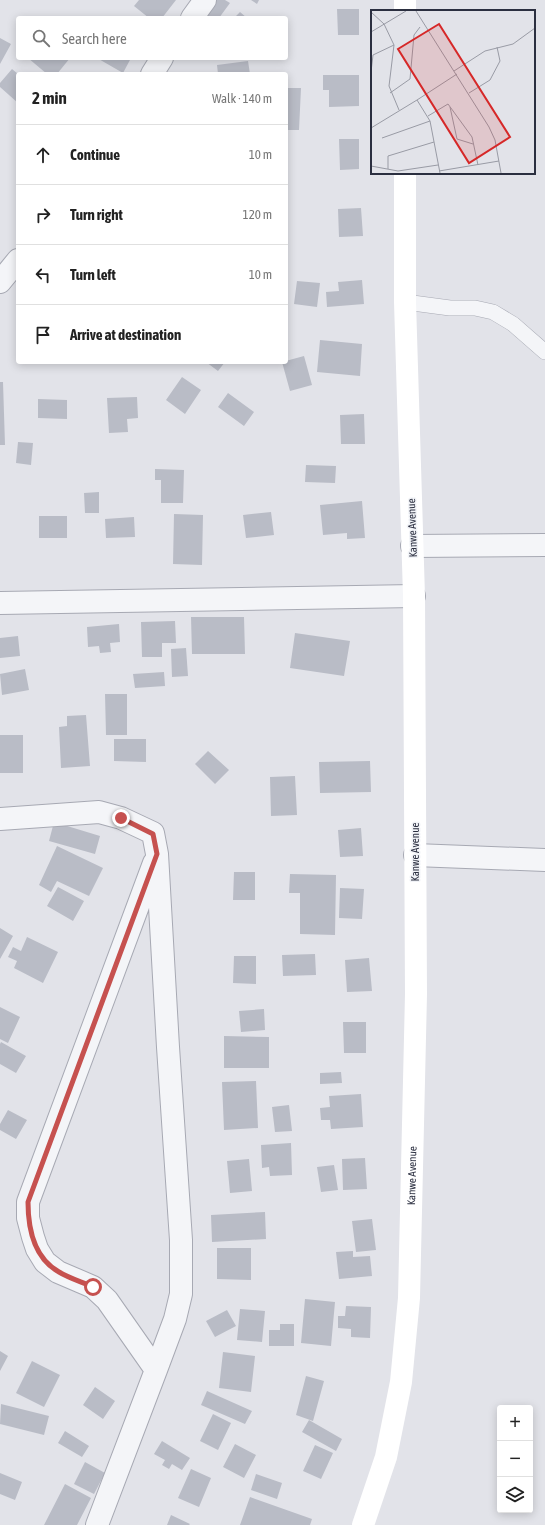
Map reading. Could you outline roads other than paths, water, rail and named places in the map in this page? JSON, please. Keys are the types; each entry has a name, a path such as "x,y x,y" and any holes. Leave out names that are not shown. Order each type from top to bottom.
{"main road":[{"name":"Kanwe Avenue","path":"363,1525 386,1457 401,1382 409,1298 416,994 414,596 405,302 405,174"}],"street":[{"path":"193,16 205,0"},
{"path":"153,72 161,60"},
{"path":"0,282 16,262"},
{"path":"412,546 545,545"},
{"path":"0,603 414,596"},
{"path":"0,819 99,812 121,818 153,834 157,854 182,1269 181,1294 175,1319 97,1525"},
{"path":"156,1370 107,1300 93,1287 58,1272 45,1262 37,1249 28,1218 28,1202 157,854"},
{"path":"415,855 545,860"}],"lane":[{"path":"405,302 450,308 475,308 493,312 513,324 545,352"}]}
